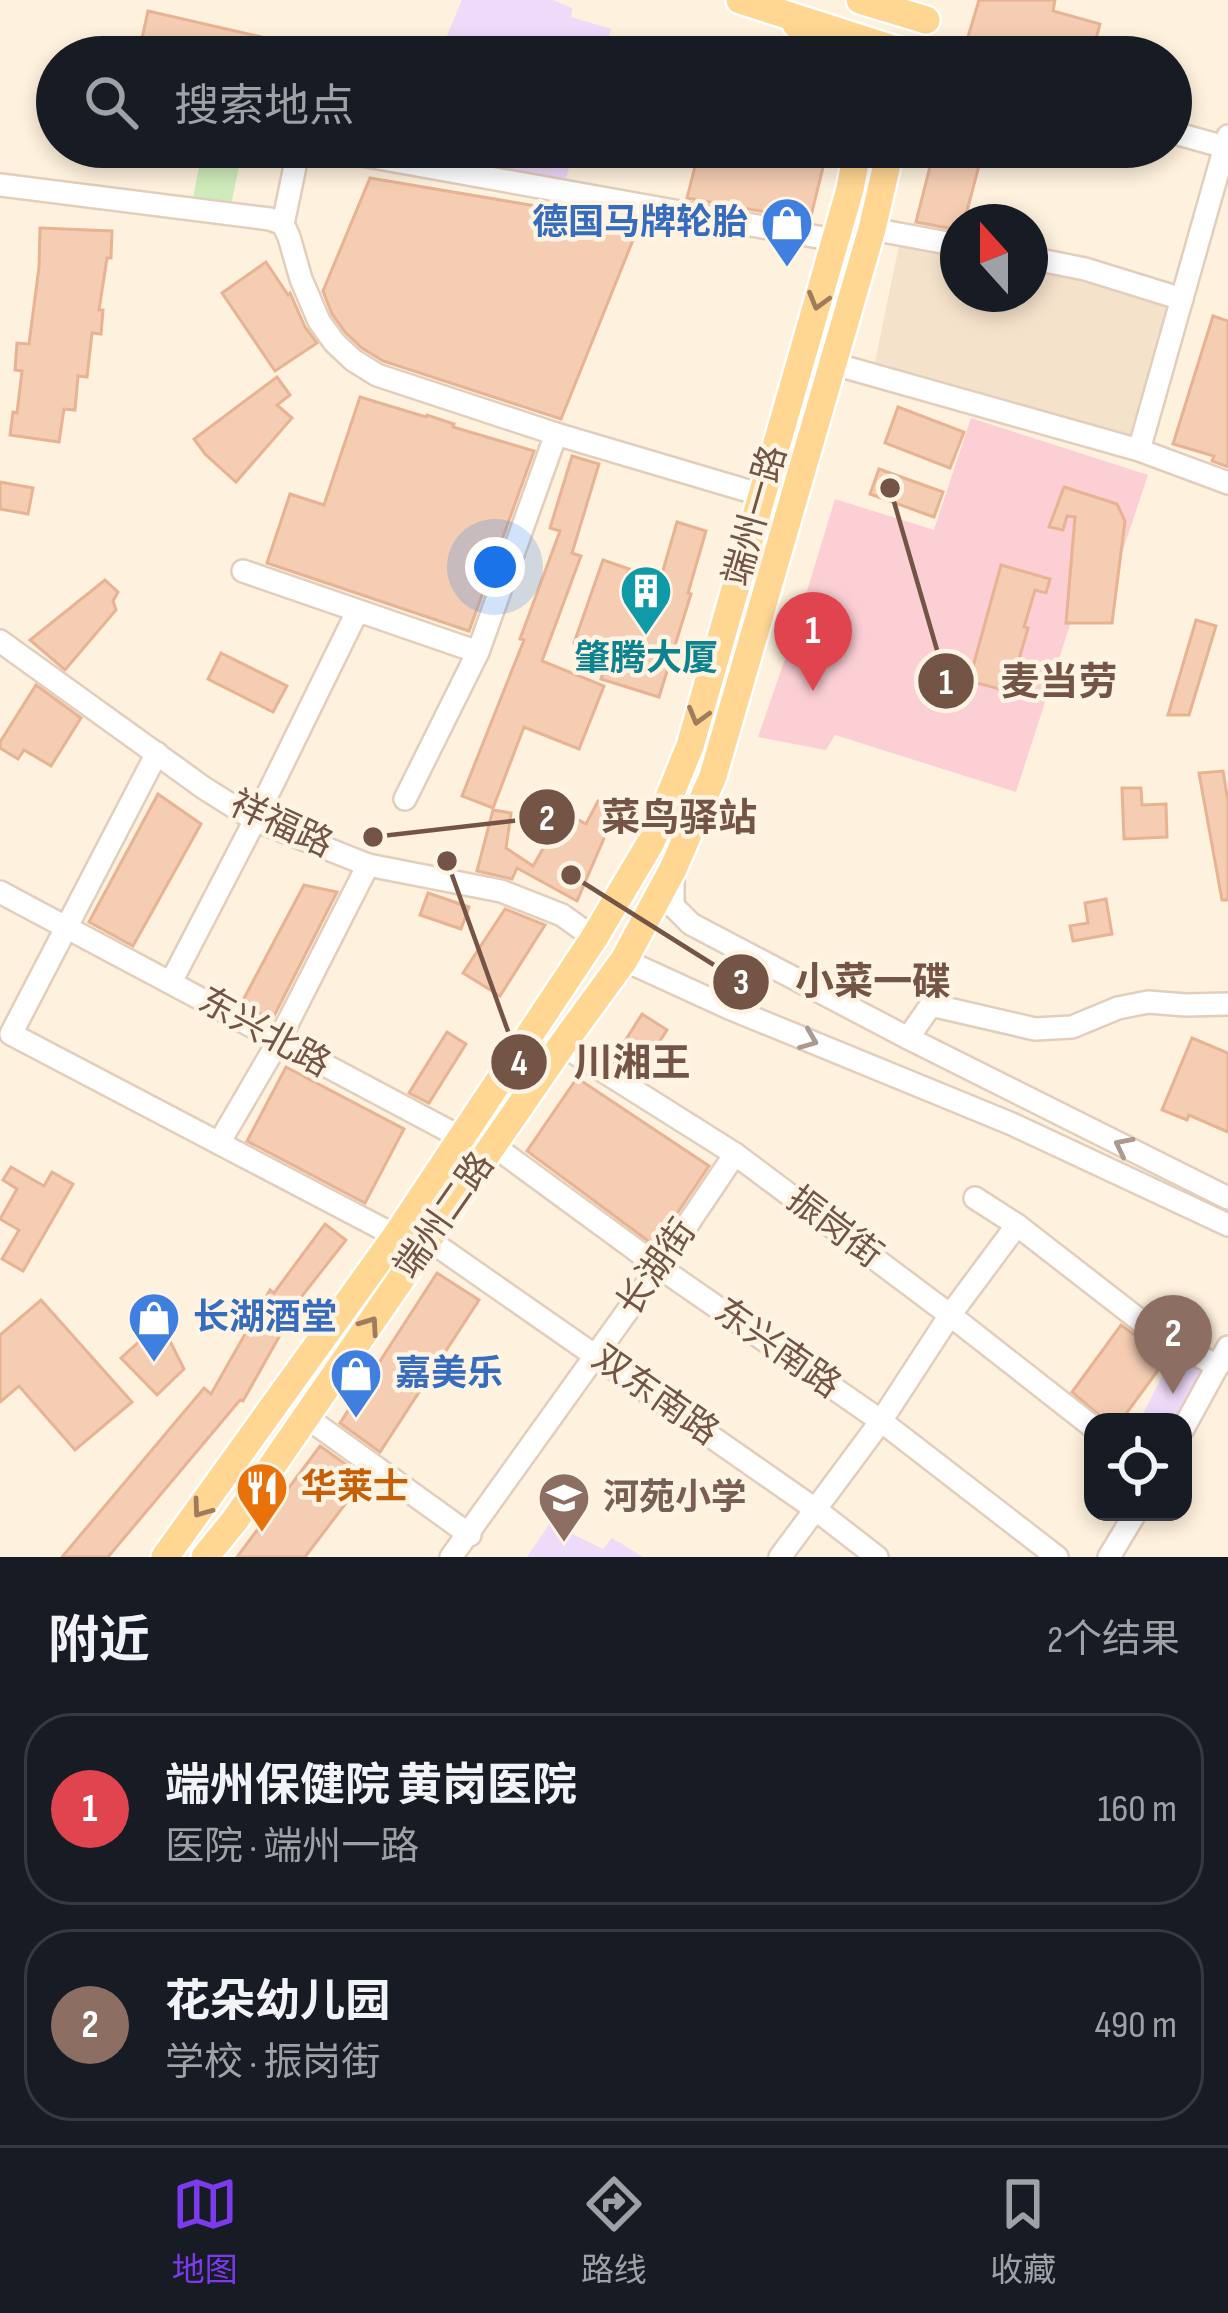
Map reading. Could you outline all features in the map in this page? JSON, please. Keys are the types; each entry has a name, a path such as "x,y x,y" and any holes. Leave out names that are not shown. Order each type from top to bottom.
{"main road":[{"path":"740,0 844,36"},
{"path":"860,0 928,10"},
{"path":"889,36 898,5"},
{"path":"783,14 808,36"},
{"name":"端州一路","path":"594,938 651,842 690,746 854,168"},
{"name":"端州一路","path":"673,869 713,776 834,364 886,168"},
{"path":"850,189 879,196"},
{"name":"端州二路","path":"205,1557 624,960 673,869"},
{"name":"端州二路","path":"165,1557 396,1236 594,938"}],"street":[{"path":"1139,450 1227,144 1192,136"},
{"path":"295,168 283,224 319,321 353,361 377,375 556,434 762,495"},
{"path":"434,168 835,240"},
{"path":"1,185 283,224"},
{"path":"872,229 940,242"},
{"path":"1048,261 1182,299"},
{"path":"834,364 1139,450 1228,483"},
{"path":"405,799 478,652 556,434"},
{"path":"243,571 478,652"},
{"path":"171,982 357,612"},
{"name":"祥福路","path":"0,641 255,820 368,865 501,891 562,915 594,938"},
{"path":"157,753 11,1034 396,1236"},
{"path":"219,1143 278,1042 368,865"},
{"path":"673,869 673,906 691,924 908,1039 1228,1198"},
{"name":"东兴北路","path":"0,892 462,1138"},
{"path":"624,960 1012,1124 1228,1225"},
{"path":"729,1008 760,962"},
{"path":"908,1039 931,1005 1035,1029 1072,1027 1148,1001 1228,1004"},
{"name":"振岗街","path":"562,1046 735,1154 1084,1420"},
{"name":"东兴南路","path":"494,1146 880,1421 1057,1557"},
{"name":"长湖街","path":"452,1557 735,1154"},
{"path":"975,1198 1160,1336 1223,1356 1192,1413"},
{"path":"780,1557 1017,1225"},
{"name":"双东南路","path":"429,1240 877,1557"},
{"path":"306,1417 470,1535"},
{"path":"1116,1555 1132,1521"}],"shaded area":[{"path":"462,0 553,0 572,8 571,17 611,29 609,36 447,36"},
{"path":"475,168 569,168 564,185"},
{"path":"902,231 940,240 940,312 1048,312 1048,268 1174,300 1134,439 875,362"},
{"path":"971,418 1148,475 1116,571 1090,563 1016,792 835,735 826,750 758,737 835,499 934,530"},
{"path":"1173,1355 1205,1371 1184,1413 1144,1413"},
{"name":"河苑小学","path":"550,1523 603,1549 612,1538 643,1557 527,1557"}],"green space":[{"path":"199,168 239,168 231,205 193,198"}],"building":[{"path":"979,0 1055,0 1053,11 1100,24 1097,36 968,36"},
{"path":"148,11 257,36 143,36"},
{"path":"695,168 823,168 810,220 687,198"},
{"path":"930,168 978,168 969,204 940,204 940,227 916,222"},
{"path":"370,178 595,216 593,223 635,235 561,419 383,361 345,332 323,291"},
{"path":"40,228 112,231 99,310 103,310 101,334 92,333 87,377 78,376 75,410 64,409 59,442 10,435 22,371 15,370 17,343 29,344"},
{"path":"266,262 290,293 317,343 275,371 222,293"},
{"path":"1213,316 1228,321 1228,467 1212,461 1214,456 1173,444"},
{"path":"277,377 290,395 277,405 292,418 236,482 194,439"},
{"path":"360,397 534,451 469,631 267,563 290,494 324,505"},
{"path":"898,407 964,432 950,468 885,443"},
{"path":"572,456 599,464 572,553 581,556 542,661 604,686 579,749 524,727 493,808 462,796 524,640 520,639 560,531 550,528"},
{"path":"879,469 943,492 934,517 870,494"},
{"path":"0,482 33,488 28,514 0,509"},
{"path":"1064,487 1117,504 1125,521 1112,623 1066,623 1075,517 1067,516 1063,530 1049,527"},
{"path":"677,522 706,531 659,697 601,679 609,655 574,643 603,560 659,584"},
{"path":"1001,565 1050,579 1046,593 1035,590 1024,627 1028,628 1015,673 1024,676 1019,694 969,681"},
{"path":"105,580 118,592 113,601 116,610 65,670 30,640"},
{"path":"1196,620 1216,626 1189,715 1168,715"},
{"path":"221,653 287,686 273,712 208,679"},
{"path":"36,685 81,718 51,766 24,750 18,759 0,748"},
{"path":"1223,771 1228,801 1228,900 1222,900 1199,773"},
{"path":"1122,788 1141,788 1142,805 1166,804 1167,837 1124,839"},
{"path":"158,794 201,824 133,946 89,922"},
{"path":"598,801 617,808 577,901 517,868 512,879 477,871 493,810 511,813 506,848 533,866 564,812 586,824"},
{"path":"304,885 337,892 272,1020 241,1004"},
{"path":"428,893 469,907 461,929 420,915"},
{"path":"1106,899 1112,934 1073,941 1070,926 1088,923 1085,903"},
{"path":"505,909 545,925 500,996 463,973"},
{"path":"642,1014 667,1030 638,1075 613,1060"},
{"path":"447,1032 466,1044 429,1103 409,1093"},
{"path":"1192,1038 1228,1053 1228,1132 1189,1115 1187,1120 1162,1110"},
{"path":"286,1067 404,1129 365,1203 247,1141"},
{"path":"577,1078 709,1166 655,1246 527,1151"},
{"path":"11,1167 44,1186 52,1172 73,1184 23,1271 2,1259 19,1230 0,1219 17,1189 3,1180"},
{"path":"325,1224 346,1240 302,1296 243,1401 108,1557 62,1557 204,1388 211,1394 270,1290 274,1293"},
{"path":"437,1273 479,1300 380,1452 340,1423"},
{"path":"41,1300 132,1402 75,1450 19,1386 0,1402 0,1335"},
{"path":"1121,1325 1167,1358 1127,1413 1096,1413 1072,1392"},
{"name":"长湖酒堂","path":"143,1338 157,1353 170,1341 184,1369 157,1395 121,1358"},
{"path":"320,1446 365,1478 305,1557 237,1557"}],"place":[{"name":"德国马牌轮胎","path":"787,269"},
{"name":"麦当劳","path":"890,488"},
{"name":"肇腾大厦","path":"646,637"},
{"name":"端州保健院 黄岗医院","path":"813,691"},
{"name":"菜鸟驿站","path":"373,837"},
{"name":"川湘王","path":"447,861"},
{"name":"小菜一碟","path":"571,875"},
{"name":"长湖酒堂","path":"154,1364"},
{"name":"花朵幼儿园","path":"1173,1394"},
{"name":"嘉美乐","path":"356,1420"},
{"name":"华莱士","path":"262,1534"},
{"name":"河苑小学","path":"564,1544"}]}
